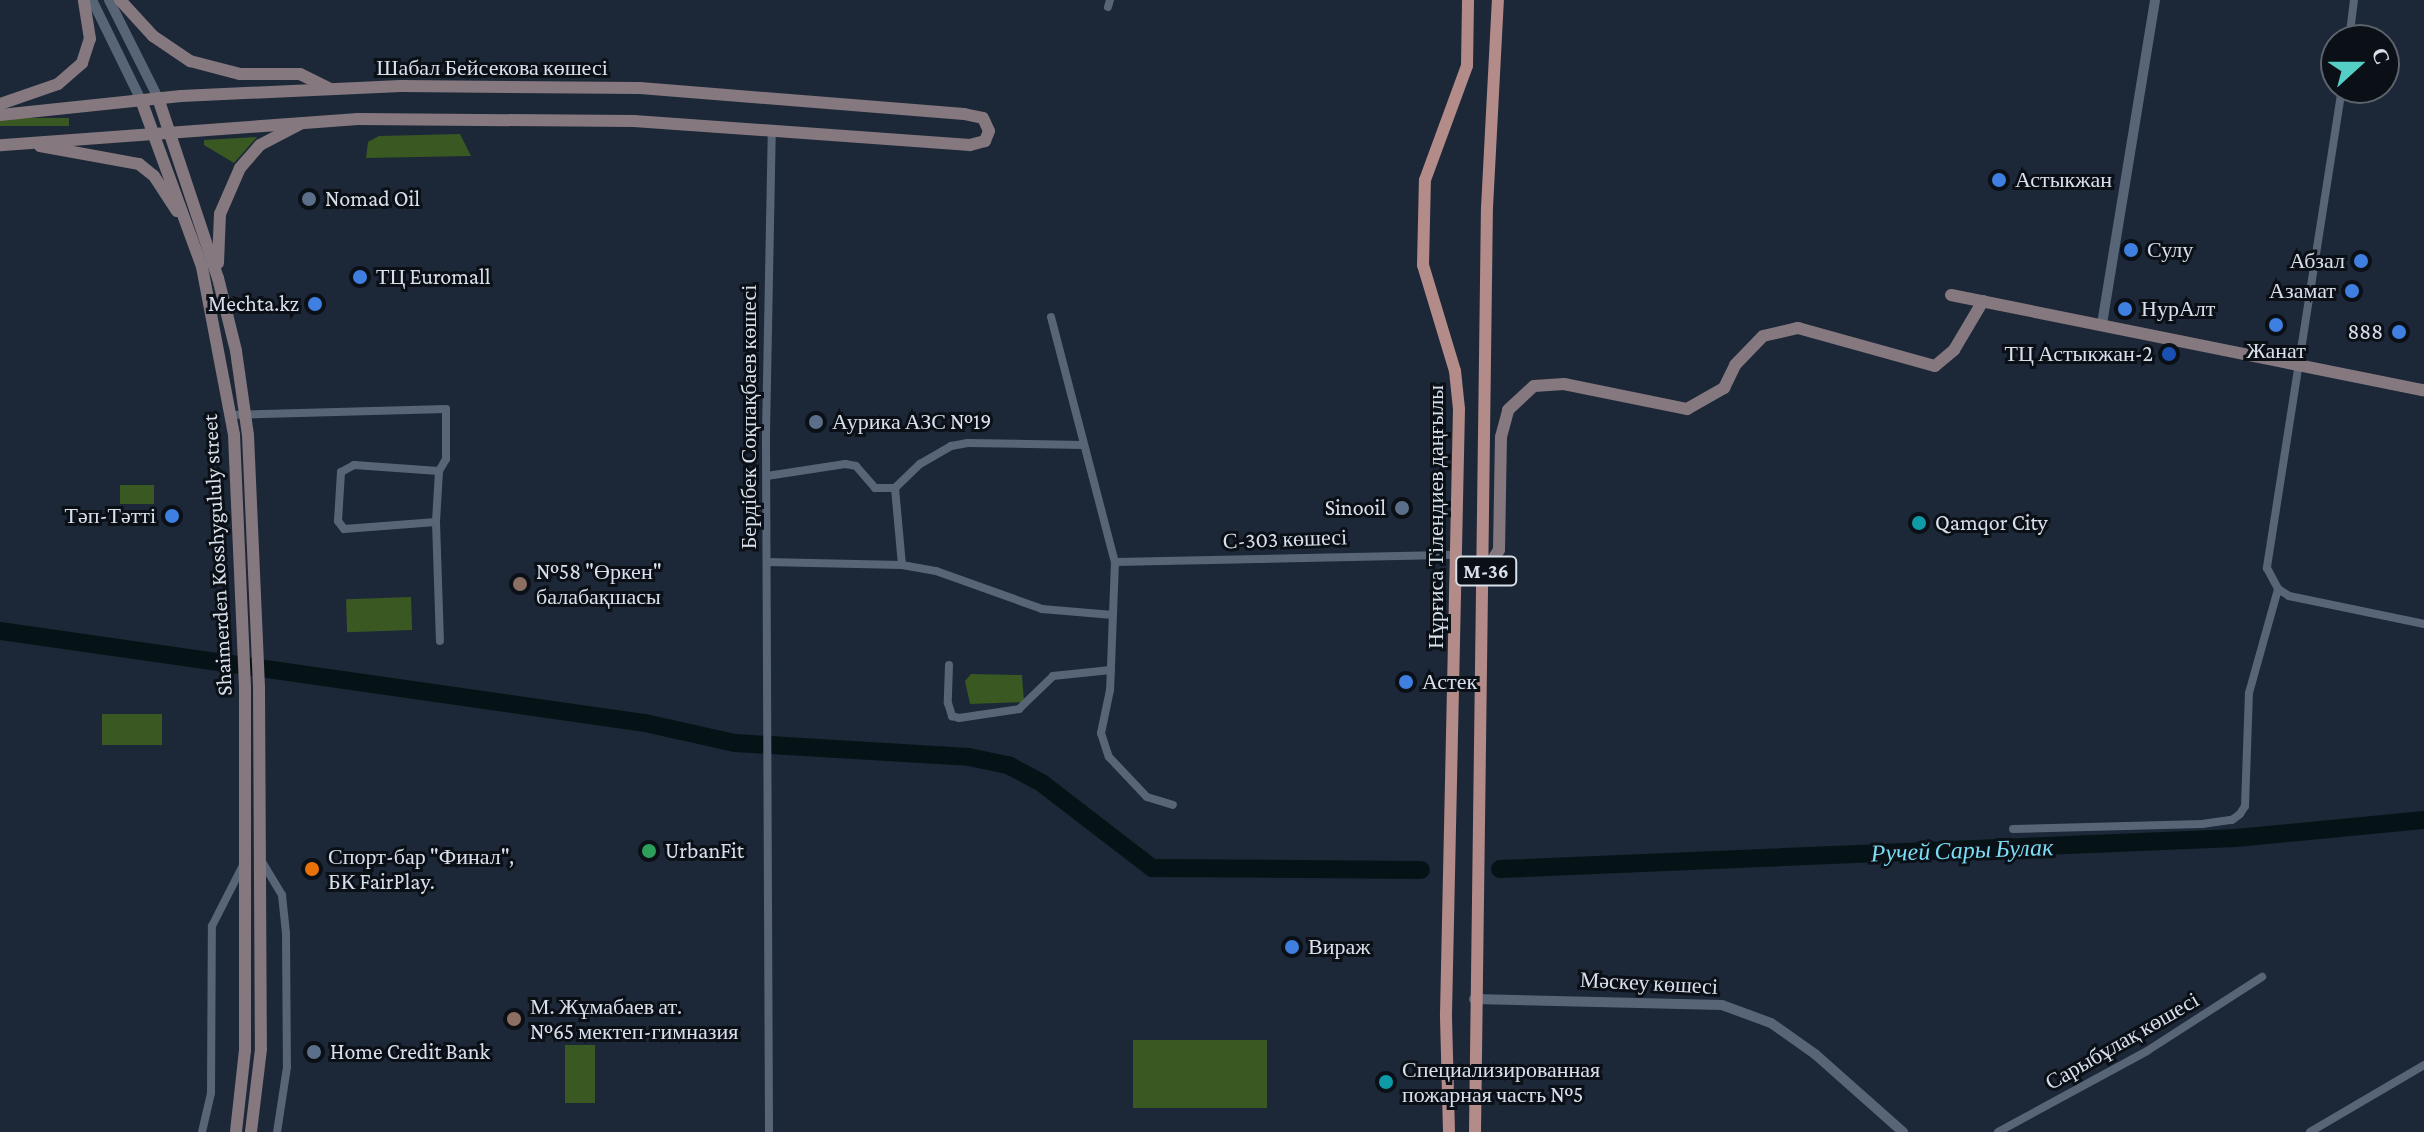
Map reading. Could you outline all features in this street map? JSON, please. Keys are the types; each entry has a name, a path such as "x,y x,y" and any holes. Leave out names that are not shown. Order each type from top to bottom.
{"main road":[{"path":"0,104 58,84 82,63 90,39 84,0"},
{"path":"120,0 153,36 190,61 240,74 300,74 332,89"},
{"name":"Нұрғиса Тілендиев даңғылы","path":"1446,998 1455,764 1455,371 1423,265 1425,180 1467,66 1468,0"},
{"name":"M-36","path":"1475,1132 1474,999 1486,570 1487,208 1498,0"},
{"path":"1497,24 1505,0"},
{"path":"1467,66 1493,68"},
{"name":"Шабал Бейсекова көшесі","path":"0,115 158,98 332,89 640,88 983,118 988,136 970,145 772,129"},
{"name":"Shaimerden Kosshygululy street","path":"158,98 171,129 218,278 245,412 250,645 245,688 242,867 245,1050 236,1132"},
{"name":"Shaimerden Kosshygululy street","path":"141,100 187,225 216,324 231,415 250,645 259,687 261,1049 251,1132"},
{"path":"0,145 154,130 306,121 526,117 772,129"},
{"path":"218,278 220,214 240,168 260,145 306,121"},
{"path":"17,143 139,164 154,176 187,225"},
{"path":"1951,295 2302,362 2424,390"},
{"path":"1486,570 1499,550 1501,437 1508,410 1534,386 1564,384 1687,409 1724,388 1735,365 1763,336 1798,328 1935,366 1954,350 1983,301"},
{"path":"1455,764 1481,765"},
{"name":"M-36","path":"1446,998 1449,1132"},
{"name":"Мәскеу көшесі","path":"1446,998 1474,999"}],"street":[{"name":"Shaimerden Kosshygululy street","path":"92,0 141,100"},
{"name":"Shaimerden Kosshygululy street","path":"109,0 158,98"},
{"path":"2102,324 2155,0"},
{"path":"2351,24 2354,0"},
{"path":"2340,104 2302,362 2267,568 2276,585 2289,596 2424,624"},
{"name":"Бердібек Соқпақбаев көшесі","path":"769,1132 767,476 772,129"},
{"path":"1051,317 1115,562 1111,670 1101,733 1109,757 1147,797 1173,805"},
{"path":"231,415 245,412 446,409 446,459 439,471 436,522 440,641"},
{"path":"767,476 845,464 856,466 875,488 895,488 920,464 951,446 1083,445"},
{"path":"436,522 344,529 338,521 341,472 354,465 439,471"},
{"path":"895,488 902,565"},
{"name":"С-303 көшесі","path":"1115,562 1457,555"},
{"path":"767,562 902,565 936,571 1042,609 1113,615"},
{"path":"2013,829 2202,824 2240,814 2245,806 2249,693 2276,585"},
{"path":"949,665 948,703 952,716 959,718 1019,709 1053,676 1111,670"},
{"path":"260,857 282,895 286,934 287,1067 277,1132"},
{"path":"202,1132 211,1093 212,926 242,867"},
{"name":"Сарыбұлақ көшесі","path":"1998,1132 2147,1051 2262,977"},
{"name":"Мәскеу көшесі","path":"1474,999 1722,1005 1771,1023 1815,1054 1903,1132"},
{"path":"2310,1132 2424,1065"}],"green space":[{"path":"0,118 69,118 69,126 0,126"},
{"path":"460,134 471,156 366,158 368,142 379,136"},
{"path":"257,137 234,163 204,145 204,140"},
{"path":"120,485 154,485 154,504 120,504"},
{"path":"411,597 412,630 347,632 346,599"},
{"path":"971,674 1022,675 1024,702 970,704 965,681"},
{"path":"102,714 162,714 162,745 102,745"},
{"path":"1133,1040 1267,1040 1267,1108 1133,1108"},
{"path":"565,1045 595,1045 595,1103 565,1103"}],"waterway":[{"path":"0,631 645,723 735,743 969,757 1008,765 1043,784 1152,868 1421,870"},
{"name":"Ручей Сары Булак","path":"1500,869 2236,838 2424,820"}],"place":[{"name":"Астыкжан","path":"1999,180"},
{"name":"Nomad Oil","path":"309,199"},
{"name":"Сулу","path":"2131,250"},
{"name":"Абзал","path":"2361,261"},
{"name":"ТЦ Euromall","path":"360,277"},
{"name":"Азамат","path":"2352,291"},
{"name":"Mechta.kz","path":"315,304"},
{"name":"НурАлт","path":"2125,309"},
{"name":"Жанат","path":"2276,325"},
{"name":"888","path":"2399,332"},
{"name":"ТЦ Астыкжан-2","path":"2169,354"},
{"name":"Аурика АЗС №19","path":"816,422"},
{"name":"Sinooil","path":"1402,508"},
{"name":"Тәп-Тәтті","path":"172,516"},
{"name":"Qamqor City","path":"1919,523"},
{"name":"№58 \"Өркен\" балабақшасы","path":"520,584"},
{"name":"Астек","path":"1406,682"},
{"name":"UrbanFit","path":"649,851"},
{"name":"Спорт-бар \"Финал\", БК FairPlay.","path":"312,869"},
{"name":"Вираж","path":"1292,947"},
{"name":"М. Жұмабаев ат. №65 мектеп-гимназия","path":"514,1019"},
{"name":"Home Credit Bank","path":"314,1052"},
{"name":"Специализированная пожарная часть №5","path":"1386,1082"}]}
